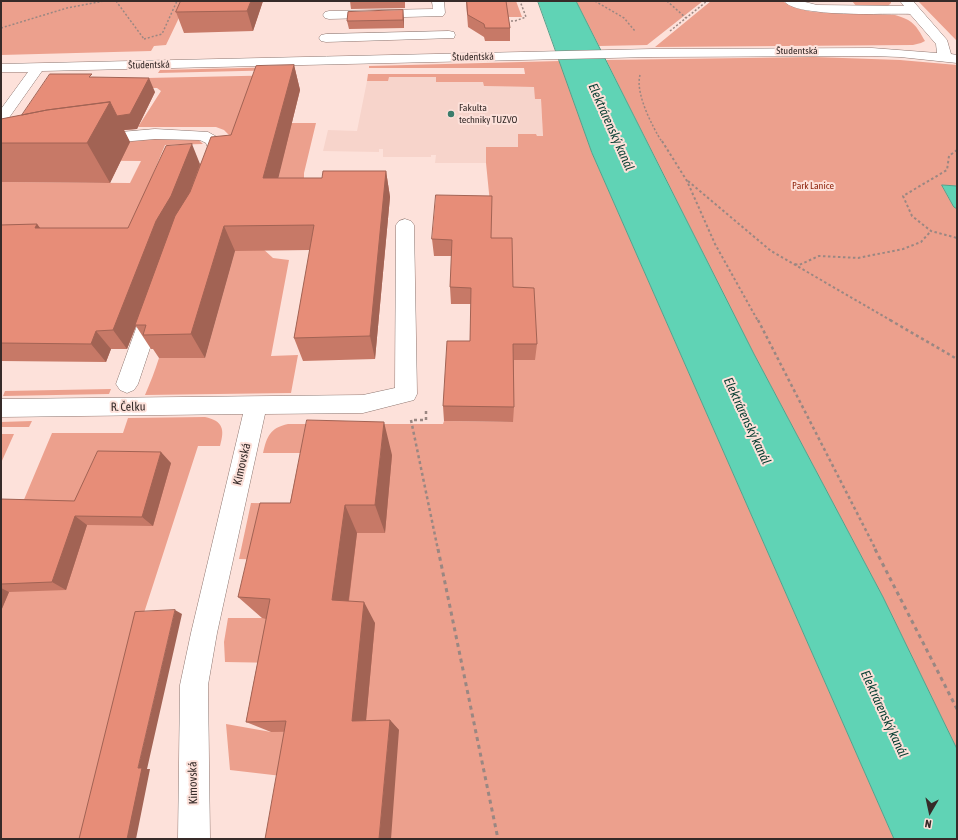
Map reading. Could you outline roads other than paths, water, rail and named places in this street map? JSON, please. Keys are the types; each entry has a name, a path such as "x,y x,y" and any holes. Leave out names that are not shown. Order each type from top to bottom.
{"street":[{"path":"322,61 332,1"},
{"path":"329,15 439,13 438,1"},
{"name":"Študentská","path":"790,1 805,7 817,9 910,6 942,44 951,58"},
{"path":"326,38 449,35"},
{"name":"Študentská","path":"1,68 636,53 872,52 951,58"},
{"path":"1,119 38,67"},
{"path":"80,142 119,136 184,134 203,135 212,140 216,148 203,182"},
{"path":"256,405 363,404 406,394 405,225"},
{"name":"R. Čelku","path":"126,384 158,294"},
{"name":"R. Čelku","path":"1,408 256,405"},
{"name":"Kimovská","path":"194,839 194,686 204,633 256,405"}],"water":[{"name":"Elektrárenský kanál","path":"538,1 576,1 754,354 883,597 957,749 957,839 894,839 592,153"},
{"path":"942,185 957,186 957,209 954,207"}],"place":[{"name":"Fakulta techniky TUZVO","path":"451,114"}],"park label":[{"name":"Park Lanice","path":"813,186"}]}
